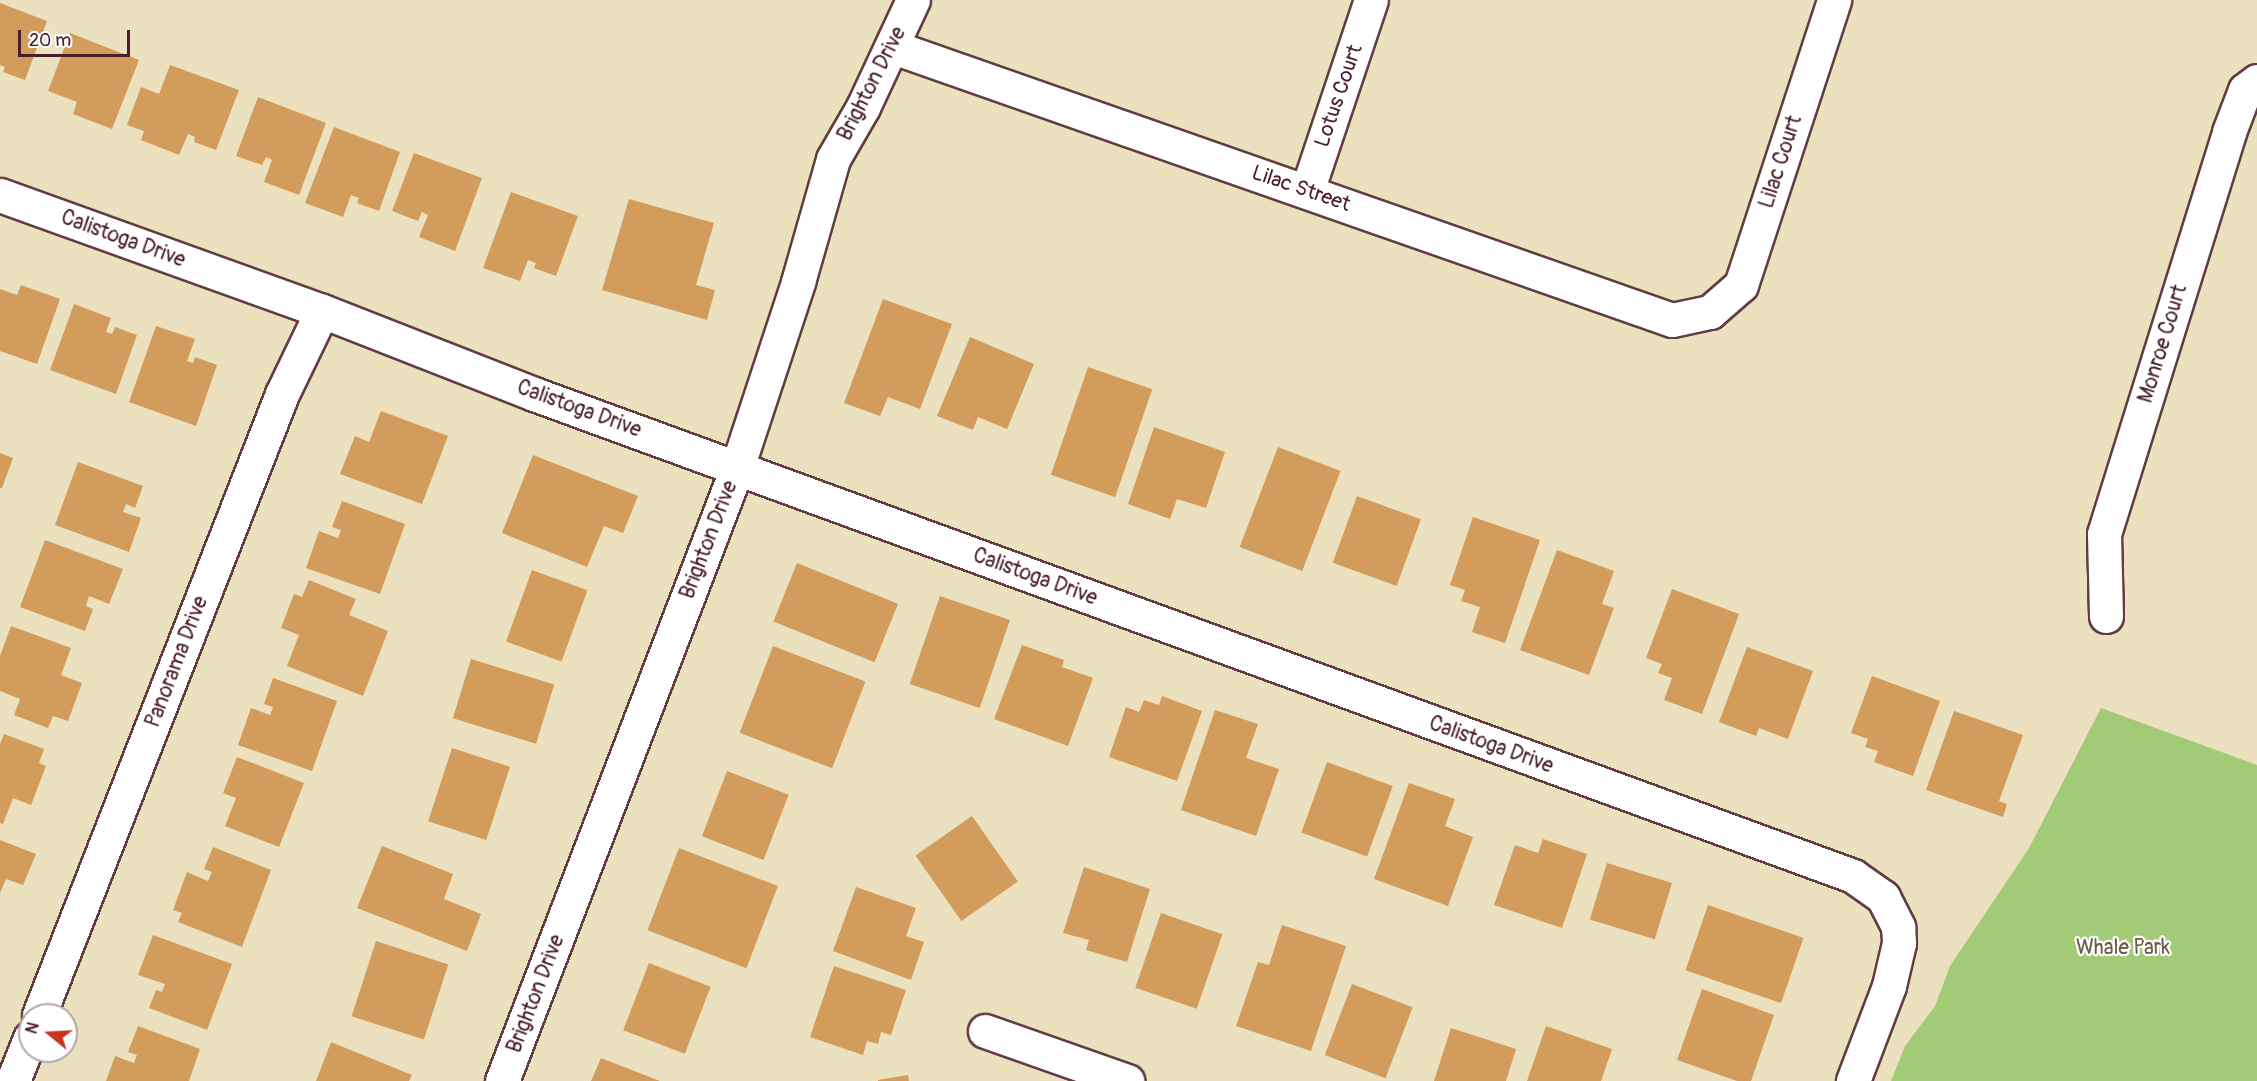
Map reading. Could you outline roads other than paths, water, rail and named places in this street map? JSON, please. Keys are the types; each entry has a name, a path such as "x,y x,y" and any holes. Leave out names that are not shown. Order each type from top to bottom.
{"street":[{"name":"Brighton Drive","path":"502,1081 737,468 798,282 833,159 863,107 913,0"},
{"name":"Lotus Court","path":"1306,191 1371,0"},
{"name":"Lilac Court","path":"1710,312 1741,285 1834,0"},
{"name":"Lilac Street","path":"893,47 1672,320 1710,312"},
{"name":"Monroe Court","path":"2106,616 2104,534 2229,132 2245,90 2257,81"},
{"name":"Calistoga Drive","path":"0,195 322,311 534,394 1853,876 1883,897 1898,927 1899,943 1889,986 1853,1081"},
{"name":"Panorama Drive","path":"44,1003 282,394 322,311"},
{"path":"985,1031 1127,1081"},
{"path":"13,1081 20,1063"}],"park label":[{"name":"Whale Park","path":"2123,948"}]}
